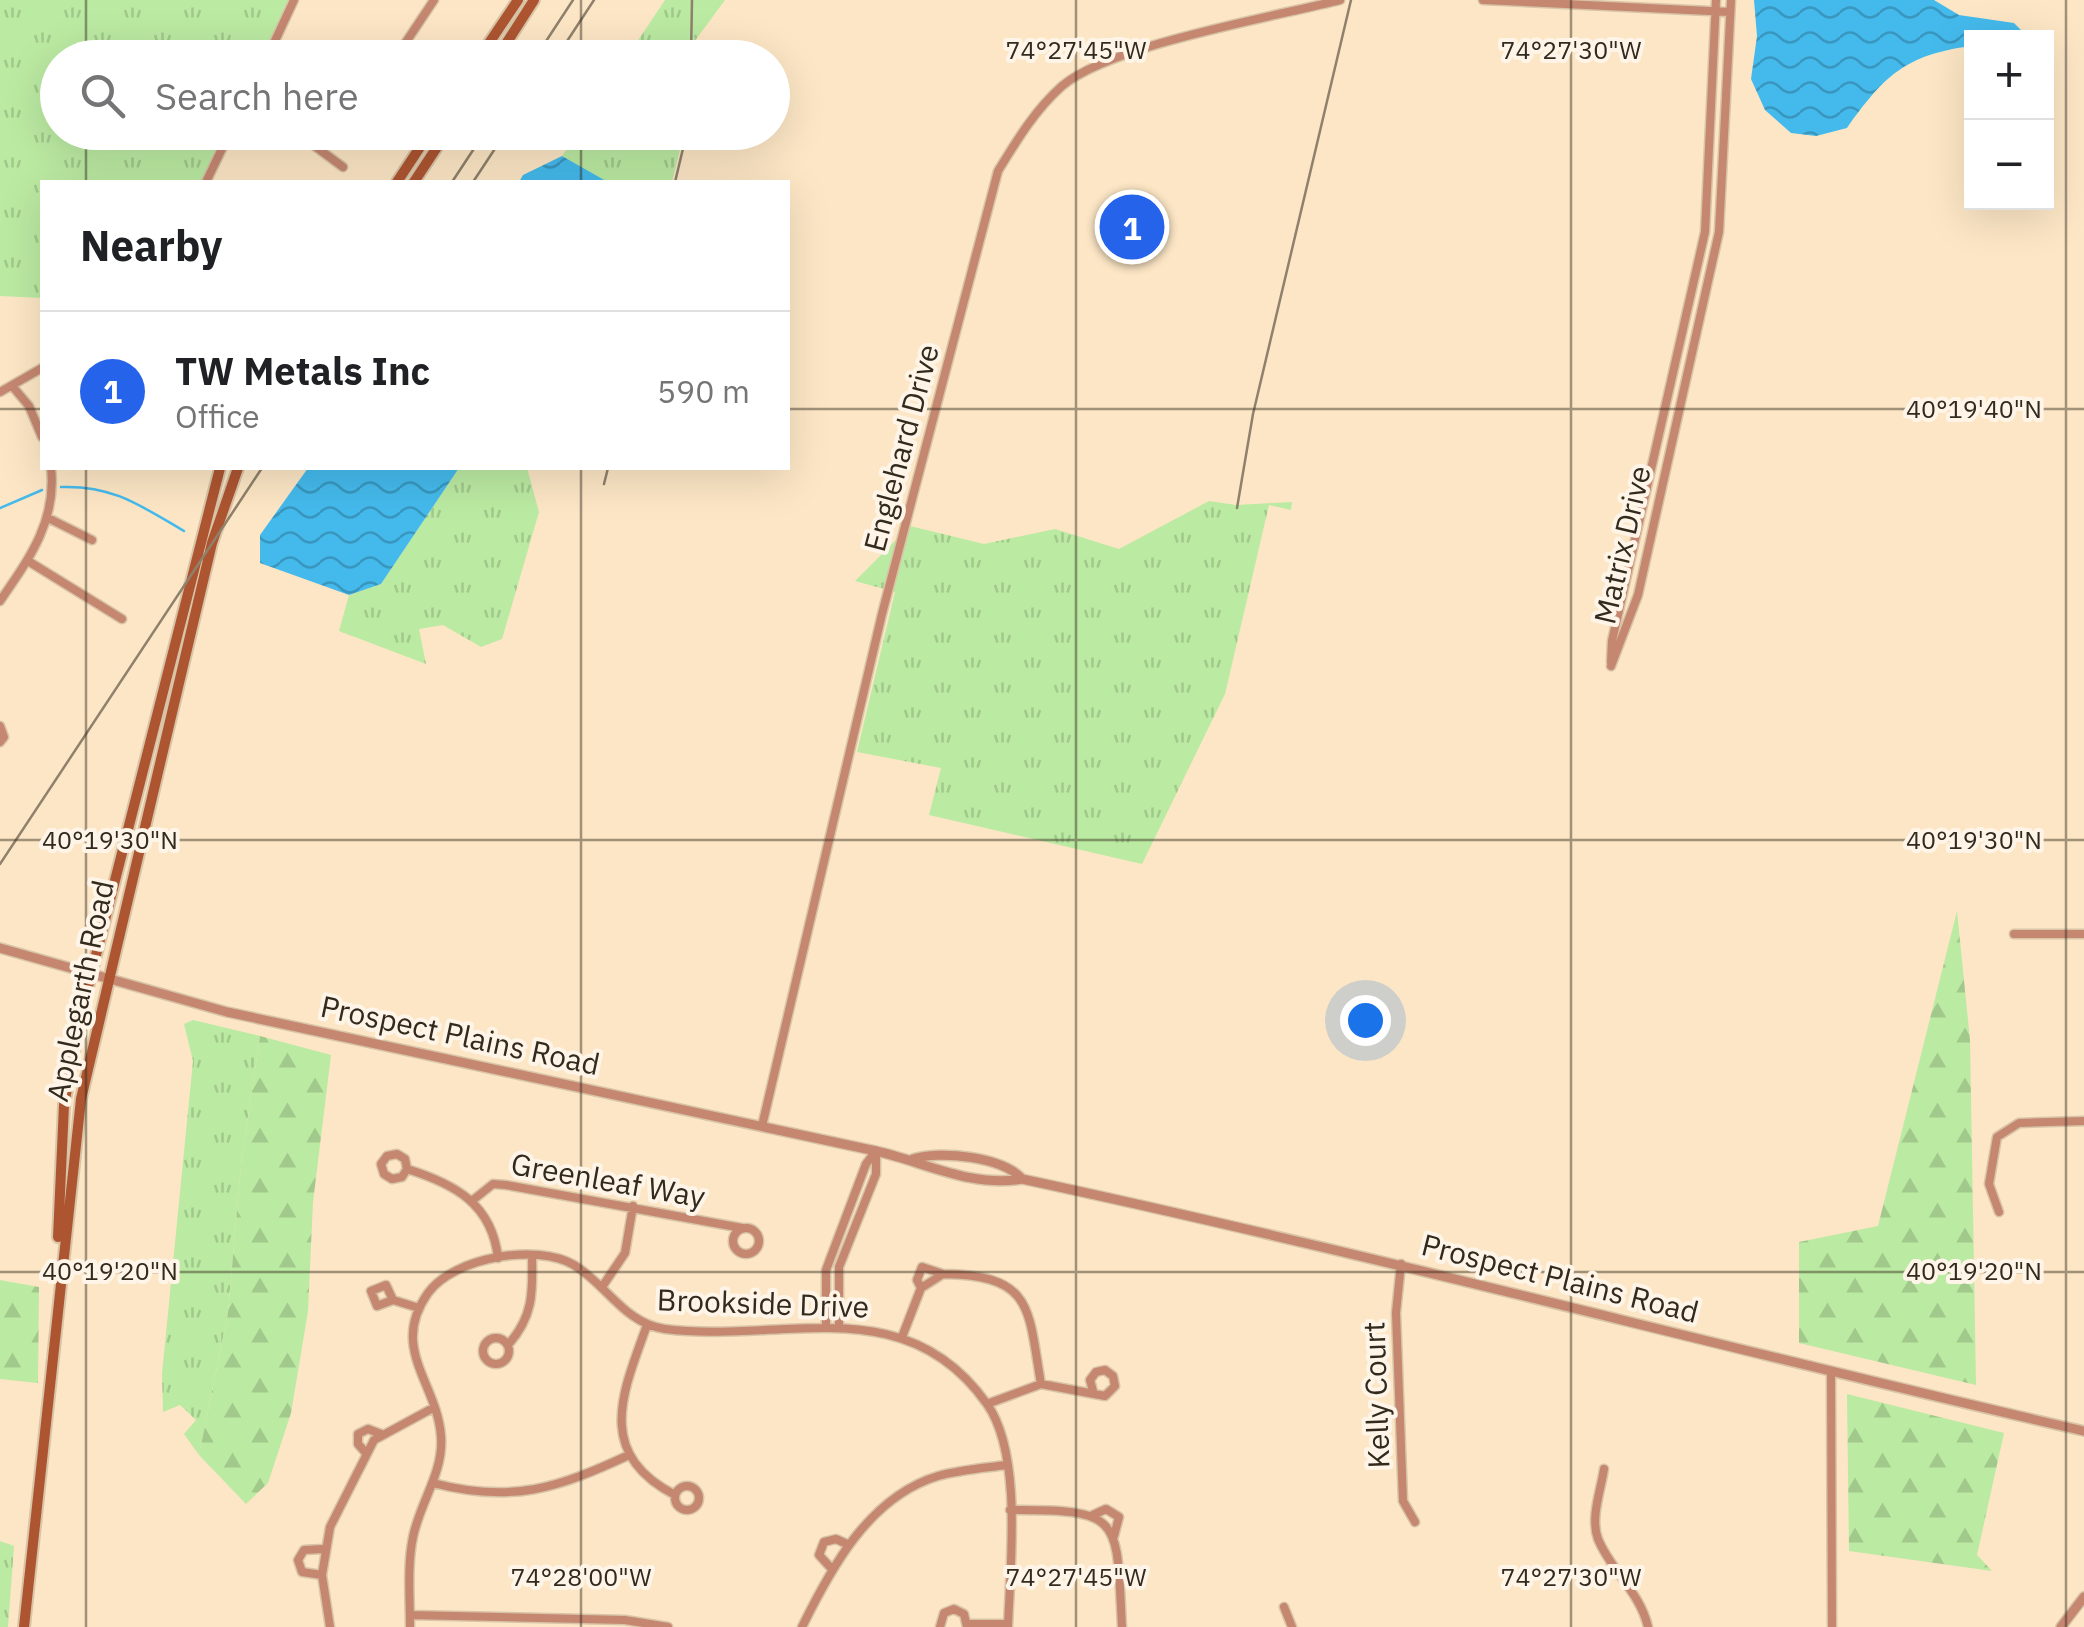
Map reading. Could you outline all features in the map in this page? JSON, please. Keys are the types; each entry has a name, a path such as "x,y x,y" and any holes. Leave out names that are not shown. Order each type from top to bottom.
{"main road":[{"path":"492,40 518,0"},
{"path":"508,40 534,0"},
{"path":"397,180 418,150"},
{"path":"415,180 435,150"},
{"name":"Applegarth Road","path":"52,1358 64,1106 91,974 219,470"},
{"name":"Applegarth Road","path":"24,1627 81,1099 106,979 212,543 237,470"}],"street":[{"path":"275,40 294,0"},
{"path":"407,40 434,0"},
{"name":"Englehard Drive","path":"762,1126 882,614 998,172 1026,124 1064,84 1118,56 1340,0"},
{"path":"1483,0 1730,12"},
{"name":"Matrix Drive","path":"1716,0 1706,232 1612,641 1611,666 1638,594 1718,232 1731,0"},
{"path":"207,180 221,150"},
{"path":"320,150 343,167"},
{"path":"0,392 40,369"},
{"path":"13,387 29,406 40,432"},
{"path":"0,602 28,560 48,518 51,470"},
{"path":"48,518 92,540"},
{"path":"28,560 122,619"},
{"path":"0,726 4,737 0,742"},
{"path":"2014,934 2084,934"},
{"name":"Prospect Plains Road","path":"0,948 227,1012 914,1159 926,1168 1004,1182 1022,1179 1400,1264 1831,1375 2084,1432"},
{"path":"1999,1212 1989,1184 1998,1137 2019,1123 2084,1121"},
{"path":"839,1328 839,1267 876,1174 876,1151"},
{"path":"826,1328 828,1261 866,1164 876,1151"},
{"name":"Prospect Plains Road","path":"914,1159 934,1153 1013,1168 1022,1179"},
{"path":"407,1169 453,1186 472,1200 492,1228 498,1258"},
{"name":"Greenleaf Way","path":"472,1200 493,1184 742,1228"},
{"path":"602,1287 625,1253 633,1206"},
{"path":"508,1345 525,1326 533,1296 532,1256"},
{"name":"Brookside Drive","path":"419,1308 446,1275 471,1262 532,1256 566,1260 647,1325 670,1330 839,1328 902,1337 935,1354 988,1404"},
{"name":"Kelly Court","path":"1400,1264 1396,1313 1403,1500 1415,1522"},
{"path":"921,1288 917,1274 922,1267 1004,1284 1023,1299 1041,1384"},
{"path":"902,1337 921,1288 943,1274"},
{"path":"392,1300 419,1308 414,1357 434,1408 441,1447 410,1550 410,1627"},
{"path":"647,1325 619,1415 630,1455 660,1488 675,1495"},
{"path":"1831,1375 1832,1627"},
{"path":"940,1627 944,1613 954,1610 964,1614 967,1626 1008,1626 1010,1510 1006,1465 988,1404 1041,1384 1093,1391"},
{"path":"330,1627 322,1575 323,1549 366,1452 381,1434 434,1408"},
{"path":"366,1452 358,1444 358,1434 368,1428 381,1434"},
{"path":"433,1483 480,1493 538,1490 566,1484 630,1455"},
{"path":"802,1627 847,1544 914,1486 937,1476 1006,1465"},
{"path":"1604,1469 1595,1520 1598,1538 1644,1608 1648,1627"},
{"path":"1010,1510 1077,1509 1093,1515 1114,1536"},
{"path":"1093,1515 1106,1509 1119,1517 1114,1536 1122,1627"},
{"path":"831,1568 820,1555 824,1542 836,1540 847,1544"},
{"path":"322,1575 302,1572 298,1560 304,1550 323,1549"},
{"path":"2061,1627 2084,1598"},
{"path":"1284,1607 1292,1627"},
{"path":"410,1615 625,1620 668,1627"}],"green space":[{"path":"0,0 295,0 277,40 40,40 40,150 225,150 210,180 40,180 40,298 0,296"},
{"path":"665,0 725,0 696,40 638,40"},
{"path":"566,150 680,150 672,180 603,180 562,156"},
{"path":"458,470 528,470 539,512 502,639 481,647 443,625 419,629 426,664 339,631 349,595 381,584"},
{"path":"1209,501 1236,505 1292,502 1291,510 1269,505 1225,694 1142,864 929,815 941,768 857,752 895,592 855,581 910,526 984,544 1055,529 1119,549"},
{"path":"1957,911 1970,1040 1976,1385 1799,1343 1799,1242 1878,1226"},
{"path":"193,1020 260,1036 241,1165 228,1313 199,1455 184,1434 196,1420 180,1405 163,1412 162,1374 193,1061 184,1024"},
{"path":"260,1036 331,1055 313,1202 308,1311 291,1413 268,1483 246,1504 199,1455 228,1313 241,1165"},
{"path":"0,1280 39,1287 38,1383 0,1379"},
{"path":"1847,1394 2004,1433 1977,1555 1992,1571 1849,1551"},
{"path":"0,1541 14,1546 8,1627 0,1627"}],"water":[{"path":"1754,0 1934,0 1959,15 2014,23 2021,30 1964,30 1964,47 1913,62 1885,82 1847,128 1816,136 1791,133 1765,110 1751,79 1757,36"},
{"path":"562,156 604,180 520,180"},
{"path":"307,470 458,470 381,584 349,595 260,563 260,535"}],"waterway":[{"path":"61,487 111,493 184,531"},
{"path":"0,508 42,490"}],"railway":[{"path":"547,40 573,0"},
{"path":"568,40 594,0"},
{"path":"691,40 692,0"},
{"path":"1237,508 1253,414 1351,0"},
{"path":"453,180 473,150"},
{"path":"474,180 494,150"},
{"path":"675,180 683,150"},
{"path":"0,864 261,470"},
{"path":"604,484 608,470"}],"place":[{"name":"TW Metals Inc","path":"1132,227"}]}
